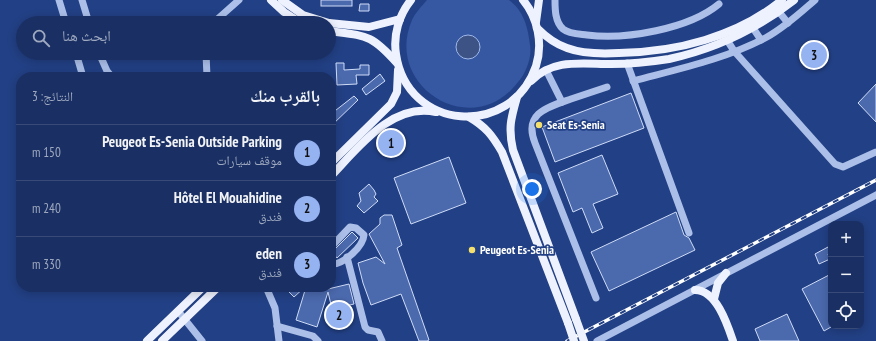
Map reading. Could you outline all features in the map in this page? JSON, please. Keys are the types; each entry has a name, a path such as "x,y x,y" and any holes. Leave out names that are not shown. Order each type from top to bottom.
{"main road":[{"path":"271,0 290,16"},
{"path":"282,0 306,16"},
{"path":"336,158 391,104 397,92 398,64 395,48 396,33 400,19 411,0"},
{"path":"523,0 536,25 553,42 579,51 610,54 654,51 689,45 725,32 762,14 782,0"},
{"path":"336,171 382,126 394,118 418,111 430,110 445,114 469,117 495,112 517,97 527,84 537,63 539,52 536,25 539,0"},
{"path":"527,84 546,70 564,64 627,63 668,59 698,51 753,28 779,12 794,0"},
{"path":"336,24 369,27 400,19"},
{"path":"336,32 364,36 373,40 398,64 411,90 421,100 445,114"},
{"path":"517,97 510,117 510,133 513,150 584,341"},
{"path":"469,117 483,126 502,152 574,341"},
{"path":"714,299 718,283 726,273"},
{"path":"695,290 705,291 714,299 733,341"},
{"path":"147,341 198,292"},
{"path":"162,341 213,292"}],"street":[{"path":"59,0 64,16"},
{"path":"82,0 87,16"},
{"path":"221,16 239,0"},
{"path":"555,0 557,20 561,27 570,32 593,36 629,35 651,32 702,15 719,4"},
{"path":"633,81 734,52 761,40 788,23 815,0"},
{"path":"779,12 788,23"},
{"path":"753,28 761,40"},
{"path":"727,40 734,52 835,164 843,167 876,152"},
{"path":"698,51 702,62"},
{"path":"78,60 82,72"},
{"path":"102,60 108,72"},
{"path":"206,60 206,72"},
{"path":"627,63 689,233"},
{"path":"546,70 562,102"},
{"path":"596,298 532,136 532,127 536,115 546,108 607,87"},
{"path":"597,341 876,195"},
{"path":"336,242 350,227 356,228 364,235 363,240 347,257 336,264"},
{"path":"347,257 365,327 368,330 378,332 382,341"},
{"path":"268,292 275,308 279,341"},
{"path":"178,311 202,341"},
{"path":"277,326 313,336 318,341"}],"shaded area":[{"path":"427,0 509,0 514,4 524,20 528,32 530,50 528,65 518,82 499,99 478,107 457,106 437,99 421,85 410,66 406,44 412,20","holes":["480,47 477,54 471,59 462,57 457,49"]},
{"path":"468,35 476,39 480,47 476,55 468,59 460,55 456,47 460,39"}],"building":[{"path":"321,0 352,0 352,6 321,6"},
{"path":"360,4 369,4 369,11 359,11"},
{"path":"336,63 344,63 344,70 360,69 360,65 369,65 369,75 356,75 357,84 337,85"},
{"path":"380,74 385,81 366,95 362,89"},
{"path":"876,84 876,122 858,103"},
{"path":"631,93 644,128 555,162 542,127"},
{"path":"354,96 358,100 336,121 336,110"},
{"path":"602,155 618,194 593,204 603,228 592,233 582,208 573,212 558,173"},
{"path":"449,157 466,203 411,224 394,178"},
{"path":"369,184 376,194 374,197 378,201 364,213 357,206 361,201 359,193"},
{"path":"676,212 684,235 689,238 695,250 609,291 591,252"},
{"path":"384,215 392,215 402,245 397,248 429,340 427,341 419,341 401,294 371,305 363,283 358,263 376,257 385,264 369,234 380,224 380,218"},
{"path":"352,232 358,238 337,258 336,248"},
{"path":"828,247 828,260 819,264 815,254"},
{"path":"828,276 828,329 824,331 802,289"},
{"path":"349,284 354,304 332,309 328,292 336,292 336,287"},
{"path":"289,292 300,292 294,297"},
{"path":"304,292 328,292 317,327 296,320"},
{"path":"787,314 799,341 760,341 755,329"}],"railway":[{"path":"567,341 876,180"}],"place":[{"name":"eden","path":"814,55"},
{"name":"Seat Es-Senia","path":"539,125"},
{"name":"Peugeot Es-Senia Outside Parking","path":"391,143"},
{"name":"Peugeot Es-Senia","path":"472,250"},
{"name":"Hôtel El Mouahidine","path":"339,315"}]}
